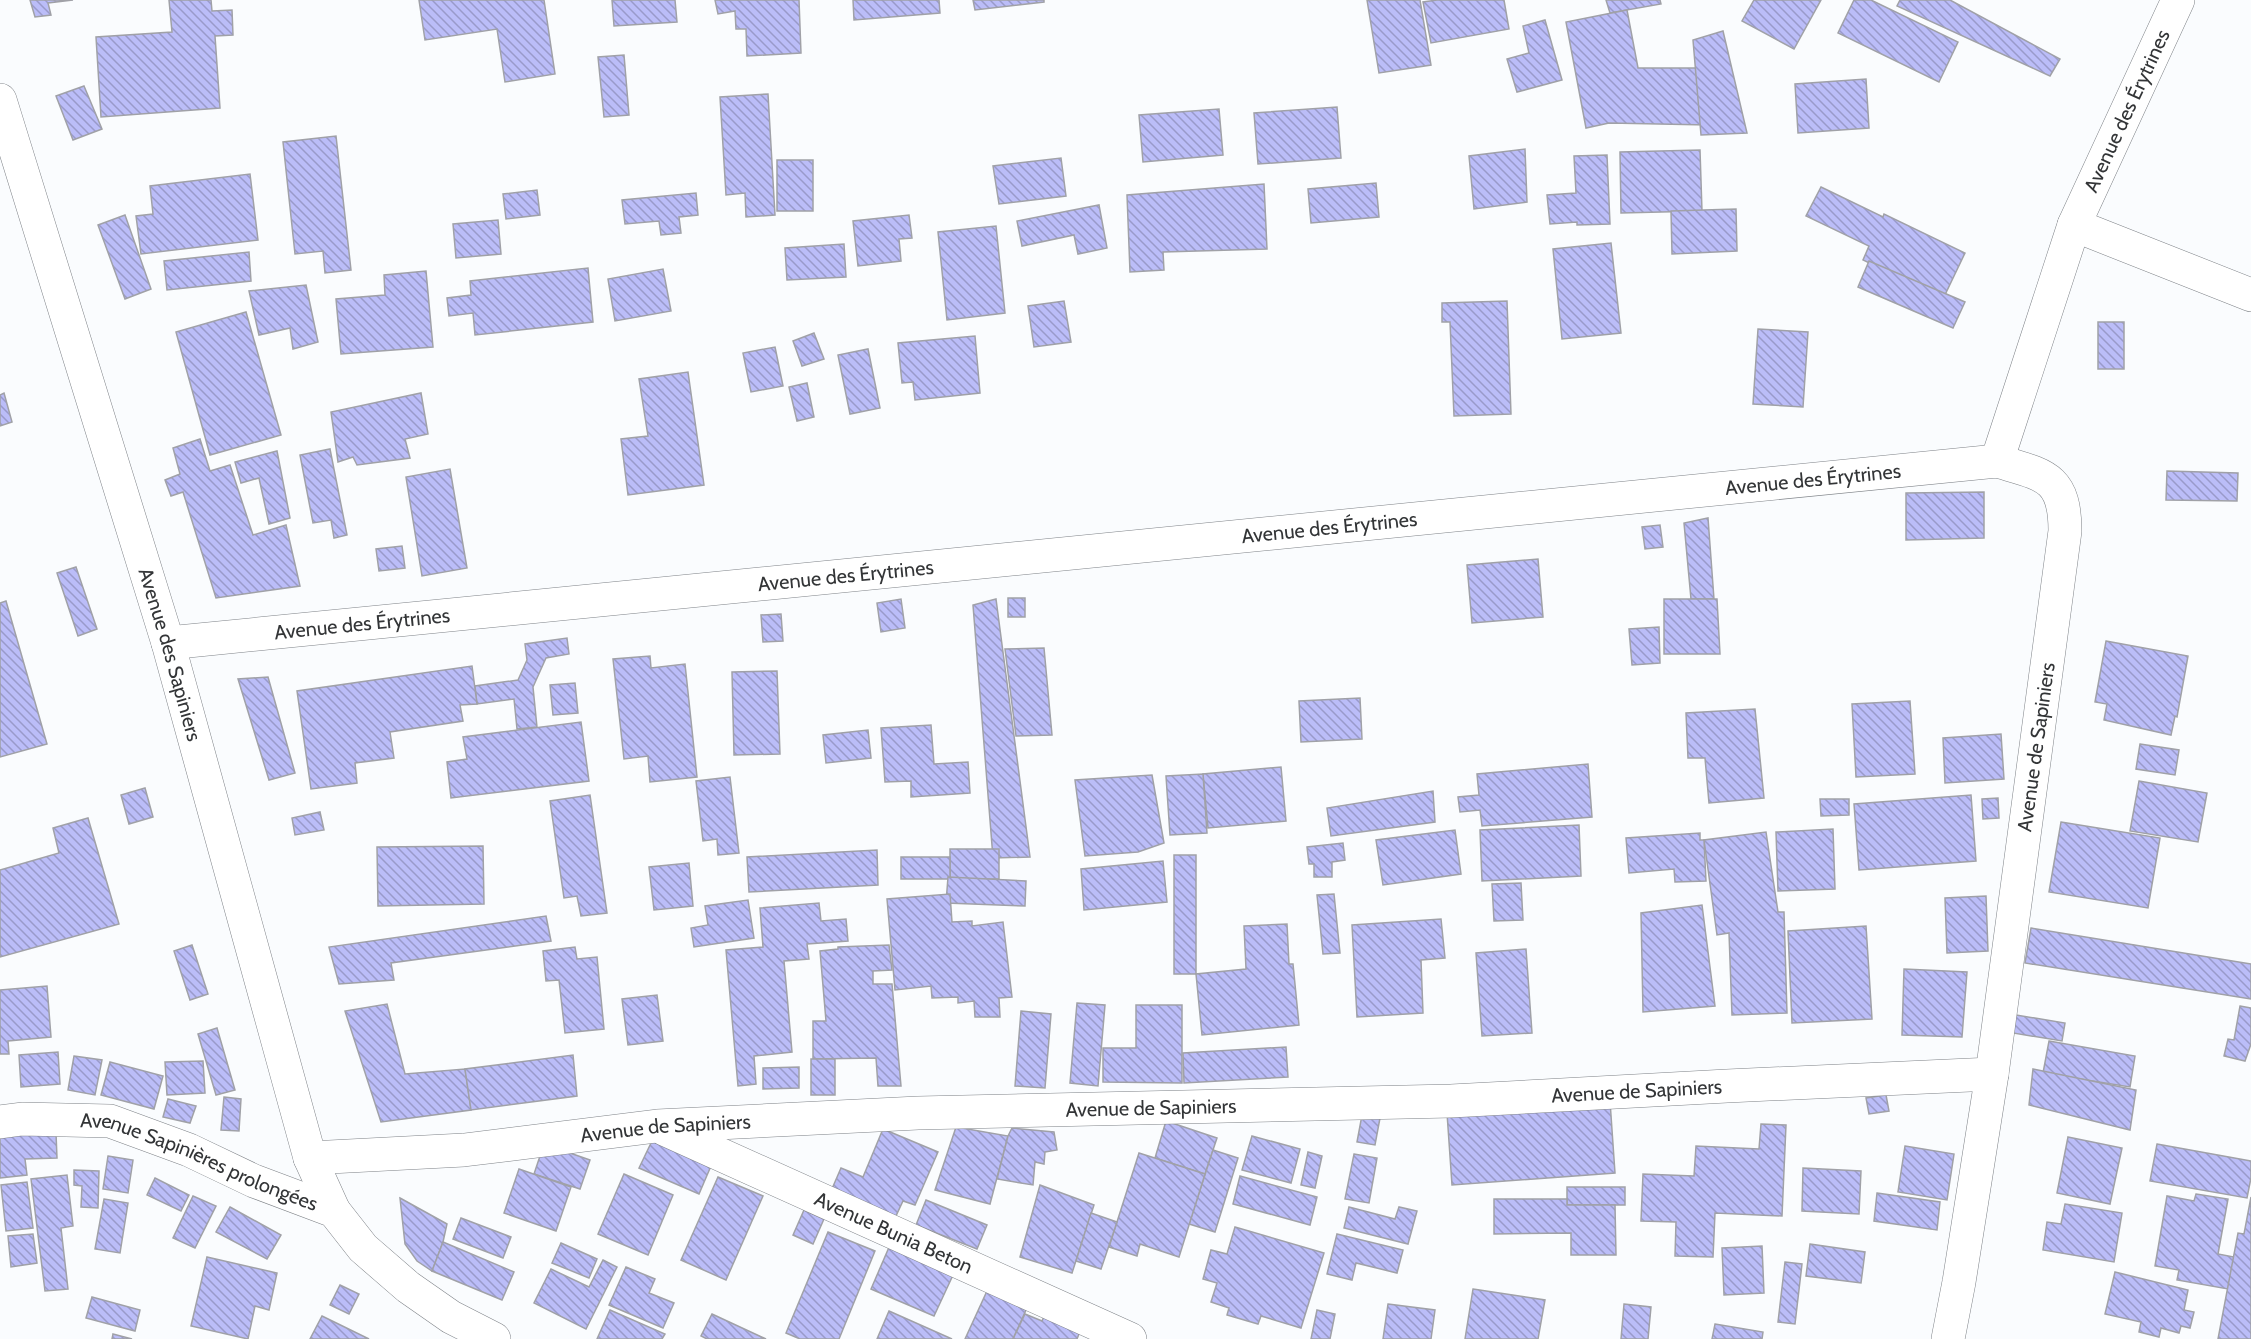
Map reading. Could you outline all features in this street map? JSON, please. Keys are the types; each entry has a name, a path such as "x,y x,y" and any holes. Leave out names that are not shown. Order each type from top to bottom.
{"street":[{"name":"Avenue des Érytrines","path":"168,643 1997,461 2074,225 2178,0"},
{"name":"Avenue des Sapiniers","path":"0,100 168,643 310,1158 334,1211"},
{"path":"2074,225 2251,295"},
{"name":"Avenue de Sapiniers","path":"1948,1339 1992,1074 2065,531 2065,508 2060,492 2034,472 1997,461"},
{"name":"Avenue de Sapiniers","path":"310,1158 464,1150 657,1126 918,1113 1451,1101 1992,1074"},
{"name":"Avenue Sapinières prolongées","path":"0,1122 22,1119 110,1121 189,1150 254,1181 334,1211 363,1248 408,1287 452,1317 494,1339"},
{"name":"Avenue Bunia Beton","path":"657,1126 1130,1339"}],"building":[{"path":"30,0 73,0 48,3 51,15 35,17"},
{"path":"169,0 211,0 212,11 232,10 233,35 215,36 220,108 101,117 96,37 172,32"},
{"path":"419,0 544,0 555,74 505,82 497,29 425,40"},
{"path":"612,0 675,0 677,22 614,26"},
{"path":"715,0 799,0 801,53 747,56 746,29 736,29 735,11 718,14"},
{"path":"853,0 939,0 940,13 854,20"},
{"path":"973,0 1044,0 1044,2 975,10"},
{"path":"1367,0 1420,0 1431,65 1379,73"},
{"path":"1504,0 1509,29 1431,43 1423,2"},
{"path":"1606,0 1660,0 1661,4 1610,13"},
{"path":"1754,0 1821,0 1794,49 1742,21"},
{"path":"1854,0 1871,0 1958,42 1939,82 1838,33"},
{"path":"1900,0 1950,0 2060,59 2050,76 1897,6"},
{"path":"1627,10 1638,68 1704,68 1708,125 1609,123 1586,128 1566,22"},
{"path":"1545,20 1562,80 1517,92 1507,59 1529,53 1523,26"},
{"path":"1723,31 1747,133 1701,135 1693,40"},
{"path":"624,55 629,115 604,117 598,57"},
{"path":"1866,79 1869,128 1798,133 1795,84"},
{"path":"84,86 102,129 73,140 56,96"},
{"path":"768,94 775,215 746,217 745,193 726,195 720,97"},
{"path":"1337,107 1341,158 1258,164 1254,113"},
{"path":"1219,109 1223,155 1143,162 1139,115"},
{"path":"336,136 351,270 325,273 323,251 295,254 283,142"},
{"path":"1525,149 1527,202 1474,209 1469,156"},
{"path":"1700,150 1702,211 1621,213 1620,152"},
{"path":"1607,155 1610,224 1577,225 1577,222 1550,224 1547,195 1576,193 1574,156"},
{"path":"1061,158 1066,196 999,204 993,166"},
{"path":"777,160 813,160 813,211 777,211"},
{"path":"250,174 258,240 141,254 136,216 153,214 150,186"},
{"path":"1376,183 1379,217 1311,223 1308,189"},
{"path":"1264,184 1267,249 1163,252 1164,270 1130,272 1127,195"},
{"path":"1821,187 1965,253 1943,299 1863,260 1869,246 1806,216"},
{"path":"537,190 540,215 506,219 503,194"},
{"path":"696,193 698,215 679,217 681,233 661,235 659,221 625,224 622,200"},
{"path":"1099,205 1107,248 1078,254 1074,235 1022,246 1017,221"},
{"path":"1736,209 1737,251 1672,254 1671,211"},
{"path":"125,215 151,289 125,299 98,225"},
{"path":"909,215 912,238 899,239 901,261 858,266 853,221"},
{"path":"498,220 501,254 456,258 453,224"},
{"path":"996,226 1005,313 947,320 938,232"},
{"path":"1611,243 1621,333 1562,339 1553,249"},
{"path":"844,244 846,277 787,280 785,248"},
{"path":"249,252 251,281 167,290 164,261"},
{"path":"1869,261 1965,302 1953,328 1858,287"},
{"path":"588,268 593,322 475,335 473,313 449,316 447,298 471,295 470,281"},
{"path":"663,269 671,311 615,321 608,279"},
{"path":"426,271 433,347 341,354 336,299 385,295 384,275"},
{"path":"306,285 318,342 293,349 290,328 259,335 249,291"},
{"path":"1064,301 1071,342 1034,347 1028,306"},
{"path":"1507,301 1511,414 1454,416 1450,322 1442,322 1442,303"},
{"path":"246,312 281,435 210,455 176,332"},
{"path":"2098,322 2124,322 2124,369 2098,369"},
{"path":"1758,329 1808,332 1803,407 1753,404"},
{"path":"814,333 824,359 802,366 793,341"},
{"path":"975,336 980,393 915,400 913,382 902,383 898,343"},
{"path":"775,347 783,386 751,392 743,353"},
{"path":"868,349 880,408 850,414 838,355"},
{"path":"688,372 704,485 628,495 621,439 648,436 639,379"},
{"path":"807,383 814,417 797,421 789,387"},
{"path":"4,393 12,422 0,426 0,395"},
{"path":"421,393 428,434 405,439 410,458 357,465 353,457 338,462 331,412"},
{"path":"200,439 210,471 230,465 253,535 286,525 300,586 216,598 183,492 171,496 165,480 180,474 173,448"},
{"path":"330,449 347,535 334,538 331,520 313,523 300,455"},
{"path":"277,451 290,518 269,524 259,478 241,483 235,462"},
{"path":"450,469 467,568 422,576 406,477"},
{"path":"2167,471 2238,473 2237,501 2166,500"},
{"path":"1984,492 1984,538 1906,540 1906,493"},
{"path":"1708,518 1714,599 1691,599 1684,523"},
{"path":"1660,525 1663,547 1645,549 1642,527"},
{"path":"402,546 405,568 379,571 376,549"},
{"path":"1538,559 1543,617 1472,623 1467,565"},
{"path":"76,567 97,629 78,636 57,573"},
{"path":"1008,598 1025,598 1025,617 1008,617"},
{"path":"901,599 905,628 881,632 877,603"},
{"path":"996,599 1030,857 993,858 973,605"},
{"path":"1664,599 1717,599 1720,654 1664,654"},
{"path":"6,601 47,744 0,757 0,603"},
{"path":"781,614 783,641 763,642 761,615"},
{"path":"1659,627 1660,663 1632,665 1629,629"},
{"path":"567,638 569,654 546,658 533,687 537,727 517,729 514,699 477,704 475,686 518,680 527,660 525,644"},
{"path":"2106,641 2188,656 2177,717 2175,716 2171,735 2104,720 2107,704 2095,702"},
{"path":"1044,648 1052,735 1016,736 1005,649"},
{"path":"650,656 651,668 685,664 697,777 650,782 648,756 624,759 613,659"},
{"path":"472,666 477,704 460,705 463,721 390,732 394,758 355,763 357,783 311,789 297,691"},
{"path":"777,671 780,754 734,755 732,672"},
{"path":"268,677 295,773 269,780 238,679"},
{"path":"575,683 578,713 553,715 550,685"},
{"path":"1360,698 1362,739 1301,742 1299,701"},
{"path":"1910,701 1915,774 1856,777 1852,704"},
{"path":"1755,709 1764,798 1709,803 1705,758 1688,758 1686,713"},
{"path":"581,722 589,781 451,798 447,762 467,759 463,737"},
{"path":"931,725 934,764 968,762 970,793 911,797 911,781 885,782 881,728"},
{"path":"868,730 871,758 826,763 823,735"},
{"path":"2001,734 2004,779 1945,783 1943,738"},
{"path":"2140,744 2179,750 2175,775 2136,769"},
{"path":"1588,764 1592,817 1482,826 1480,810 1460,812 1458,797 1479,795 1477,774"},
{"path":"1281,767 1286,821 1208,828 1203,774"},
{"path":"1203,774 1207,833 1170,835 1166,776"},
{"path":"1152,775 1164,843 1138,852 1085,856 1075,780"},
{"path":"730,777 739,853 718,855 717,839 703,841 696,781"},
{"path":"2139,781 2207,793 2198,842 2130,831"},
{"path":"145,788 153,817 129,824 121,795"},
{"path":"1433,791 1435,822 1331,836 1327,808"},
{"path":"590,795 607,913 581,916 577,896 564,898 550,801"},
{"path":"1971,795 1976,861 1859,870 1854,804"},
{"path":"1998,798 1999,818 1983,819 1982,799"},
{"path":"1820,799 1849,799 1849,815 1821,816"},
{"path":"320,812 324,830 295,835 292,818"},
{"path":"88,818 119,924 0,957 0,870 59,853 53,828"},
{"path":"2061,822 2160,838 2148,908 2049,892"},
{"path":"1579,825 1581,876 1482,881 1480,830"},
{"path":"1833,829 1835,889 1778,891 1776,832"},
{"path":"1455,830 1461,874 1383,885 1376,840"},
{"path":"1766,832 1778,912 1784,912 1787,1013 1732,1015 1729,933 1717,935 1704,840"},
{"path":"1700,833 1700,840 1704,840 1706,881 1675,882 1674,869 1629,873 1626,838"},
{"path":"1343,843 1345,860 1332,862 1332,877 1314,877 1314,864 1309,864 1307,847"},
{"path":"483,846 484,904 378,906 377,847"},
{"path":"950,849 999,849 999,879 950,879"},
{"path":"877,850 878,885 749,892 747,857"},
{"path":"1174,855 1196,855 1196,974 1174,974"},
{"path":"901,857 950,857 950,879 901,879"},
{"path":"1163,861 1167,902 1084,910 1081,869"},
{"path":"689,863 693,906 654,910 649,867"},
{"path":"948,877 1026,881 1025,906 946,903"},
{"path":"1521,883 1523,920 1494,921 1492,884"},
{"path":"950,894 952,922 972,921 972,926 1003,922 1012,997 999,998 1000,1017 975,1017 974,1001 958,1003 958,997 932,998 931,986 895,990 887,899"},
{"path":"1334,894 1340,953 1323,954 1317,895"},
{"path":"1986,896 1988,951 1947,953 1945,898"},
{"path":"748,900 754,938 694,947 691,928 708,925 705,906"},
{"path":"819,903 821,921 846,919 848,941 807,944 809,959 784,961 792,1052 754,1056 756,1084 738,1086 726,950 763,947 760,908"},
{"path":"1702,905 1715,1006 1643,1012 1641,913"},
{"path":"546,916 551,941 391,963 394,980 339,984 329,947"},
{"path":"1441,919 1445,958 1421,960 1423,1013 1357,1017 1352,925"},
{"path":"1287,924 1289,964 1293,964 1299,1025 1202,1035 1196,974 1246,969 1244,926"},
{"path":"1866,926 1872,1019 1792,1023 1788,931"},
{"path":"2031,928 2251,964 2251,999 2025,963"},
{"path":"192,945 208,994 190,1000 174,951"},
{"path":"889,945 892,970 873,971 873,984 892,984 901,1086 878,1086 876,1058 813,1059 813,1021 826,1021 820,951 838,949 838,947"},
{"path":"575,947 577,959 597,957 604,1029 565,1033 559,980 546,981 543,951"},
{"path":"1526,949 1532,1033 1482,1036 1476,953"},
{"path":"1904,969 1967,972 1962,1037 1902,1035"},
{"path":"47,986 51,1037 8,1041 9,1054 0,1054 0,990"},
{"path":"657,995 663,1041 628,1045 622,999"},
{"path":"1077,1003 1105,1005 1098,1086 1070,1083"},
{"path":"387,1004 405,1074 465,1069 471,1110 381,1122 345,1011"},
{"path":"1136,1005 1182,1005 1182,1083 1103,1082 1103,1048 1136,1048"},
{"path":"2240,1006 2251,1008 2251,1044 2245,1061 2224,1056 2228,1039 2234,1040"},
{"path":"1021,1011 1051,1014 1045,1088 1015,1086"},
{"path":"2016,1015 2065,1023 2062,1041 2013,1033"},
{"path":"217,1028 235,1090 216,1095 198,1034"},
{"path":"2049,1041 2135,1056 2130,1087 2043,1073"},
{"path":"1286,1047 1288,1077 1184,1083 1183,1053"},
{"path":"58,1052 60,1084 21,1087 19,1055"},
{"path":"573,1055 577,1096 471,1110 465,1069"},
{"path":"74,1056 102,1060 95,1095 68,1090"},
{"path":"811,1059 835,1059 835,1095 811,1095"},
{"path":"203,1061 205,1093 167,1095 165,1062"},
{"path":"110,1062 163,1076 154,1109 101,1095"},
{"path":"799,1067 799,1088 763,1089 763,1068"},
{"path":"2033,1069 2136,1090 2130,1130 2029,1105"},
{"path":"1886,1095 1889,1111 1869,1114 1866,1098"},
{"path":"224,1097 241,1099 239,1131 221,1130"},
{"path":"168,1099 196,1106 190,1123 163,1117"},
{"path":"1610,1101 1615,1173 1452,1185 1447,1113"},
{"path":"1362,1115 1380,1118 1375,1145 1357,1142"},
{"path":"1166,1121 1217,1138 1205,1174 1155,1158"},
{"path":"1761,1124 1786,1125 1782,1216 1715,1213 1713,1257 1675,1256 1676,1222 1641,1221 1643,1174 1694,1176 1696,1146 1759,1149"},
{"path":"956,1127 1008,1136 990,1204 935,1190"},
{"path":"1012,1128 1054,1132 1057,1150 1045,1152 1044,1164 1035,1162 1033,1185 997,1179"},
{"path":"883,1129 938,1152 915,1205 903,1201 895,1218 831,1191 841,1168 863,1177"},
{"path":"56,1133 57,1158 25,1159 27,1175 0,1178 0,1135"},
{"path":"1252,1136 1300,1149 1291,1183 1242,1170"},
{"path":"2068,1137 2122,1148 2110,1204 2057,1193"},
{"path":"652,1141 711,1166 699,1194 639,1168"},
{"path":"544,1144 590,1160 580,1189 534,1174"},
{"path":"2157,1144 2251,1161 2251,1178 2247,1198 2150,1181"},
{"path":"1905,1146 1954,1154 1947,1200 1898,1192"},
{"path":"1213,1150 1238,1158 1215,1232 1189,1224"},
{"path":"1308,1152 1322,1156 1315,1188 1301,1185"},
{"path":"1139,1153 1205,1174 1179,1257 1140,1244 1137,1256 1109,1247"},
{"path":"1354,1154 1377,1158 1369,1203 1345,1199"},
{"path":"108,1156 133,1160 128,1193 103,1189"},
{"path":"1803,1168 1861,1171 1859,1214 1802,1211"},
{"path":"519,1169 571,1187 556,1231 504,1213"},
{"path":"74,1170 99,1171 98,1208 81,1207 82,1186 74,1185"},
{"path":"624,1174 673,1195 648,1255 598,1234"},
{"path":"67,1175 73,1226 61,1228 68,1289 45,1291 31,1179"},
{"path":"1240,1176 1317,1197 1310,1225 1233,1204"},
{"path":"718,1177 763,1196 726,1280 681,1260"},
{"path":"155,1178 189,1195 181,1211 147,1195"},
{"path":"27,1182 33,1228 6,1231 1,1185"},
{"path":"1040,1185 1094,1205 1072,1273 1020,1257"},
{"path":"1567,1187 1625,1187 1625,1205 1567,1205"},
{"path":"1877,1193 1940,1202 1937,1230 1874,1221"},
{"path":"2196,1194 2228,1199 2218,1254 2234,1257 2228,1289 2177,1280 2179,1270 2155,1266 2167,1196 2194,1201"},
{"path":"193,1196 216,1206 195,1248 173,1238"},
{"path":"2251,1197 2251,1339 2218,1339 2238,1233 2244,1234"},
{"path":"400,1198 447,1224 432,1271 417,1261 405,1244"},
{"path":"104,1199 128,1203 120,1253 95,1249"},
{"path":"1494,1199 1567,1199 1567,1205 1615,1205 1616,1255 1571,1255 1571,1233 1494,1234"},
{"path":"926,1200 987,1225 977,1249 916,1225"},
{"path":"2065,1204 2122,1213 2114,1262 2043,1250 2047,1222 2061,1224"},
{"path":"230,1207 281,1235 267,1259 216,1232"},
{"path":"1349,1207 1395,1219 1399,1207 1417,1211 1408,1244 1344,1228"},
{"path":"804,1210 824,1219 813,1244 793,1235"},
{"path":"1091,1213 1117,1222 1101,1269 1076,1261"},
{"path":"461,1218 511,1237 503,1258 453,1239"},
{"path":"1235,1227 1324,1253 1301,1328 1261,1316 1258,1324 1227,1315 1229,1308 1211,1302 1217,1283 1203,1279 1211,1250 1227,1254"},
{"path":"828,1232 875,1251 839,1339 800,1339 786,1333"},
{"path":"33,1234 37,1263 11,1267 8,1236"},
{"path":"1337,1234 1403,1250 1397,1273 1356,1263 1352,1280 1327,1274"},
{"path":"443,1242 514,1272 502,1300 432,1271"},
{"path":"561,1243 597,1259 589,1278 552,1263"},
{"path":"1810,1244 1865,1252 1861,1283 1806,1276"},
{"path":"890,1245 954,1273 934,1316 871,1289"},
{"path":"1762,1246 1764,1293 1724,1295 1722,1248"},
{"path":"207,1257 277,1273 269,1310 255,1306 248,1339 191,1326"},
{"path":"603,1260 617,1267 586,1329 534,1303 551,1269 589,1287"},
{"path":"1785,1262 1802,1264 1795,1324 1778,1322"},
{"path":"626,1267 655,1279 649,1293 674,1303 663,1328 609,1305"},
{"path":"2115,1272 2188,1290 2184,1310 2194,1312 2190,1328 2181,1326 2179,1333 2161,1328 2159,1337 2139,1332 2141,1322 2105,1314"},
{"path":"340,1285 359,1294 349,1314 330,1305"},
{"path":"1473,1289 1545,1300 1538,1339 1465,1339"},
{"path":"987,1291 1026,1310 1013,1339 965,1339"},
{"path":"92,1297 140,1310 135,1331 86,1318"},
{"path":"1388,1304 1435,1310 1431,1339 1383,1339"},
{"path":"1624,1304 1651,1307 1648,1339 1621,1339"},
{"path":"610,1310 665,1334 662,1339 597,1339"},
{"path":"1317,1310 1335,1314 1330,1339 1311,1339"},
{"path":"889,1311 952,1339 877,1339"},
{"path":"712,1314 766,1339 707,1339 701,1336"},
{"path":"1025,1314 1042,1321 1045,1314 1081,1329 1077,1339 1013,1339"},
{"path":"322,1316 369,1339 310,1339"},
{"path":"1715,1324 1763,1332 1762,1339 1712,1339"},
{"path":"113,1334 132,1339 112,1339"}]}
